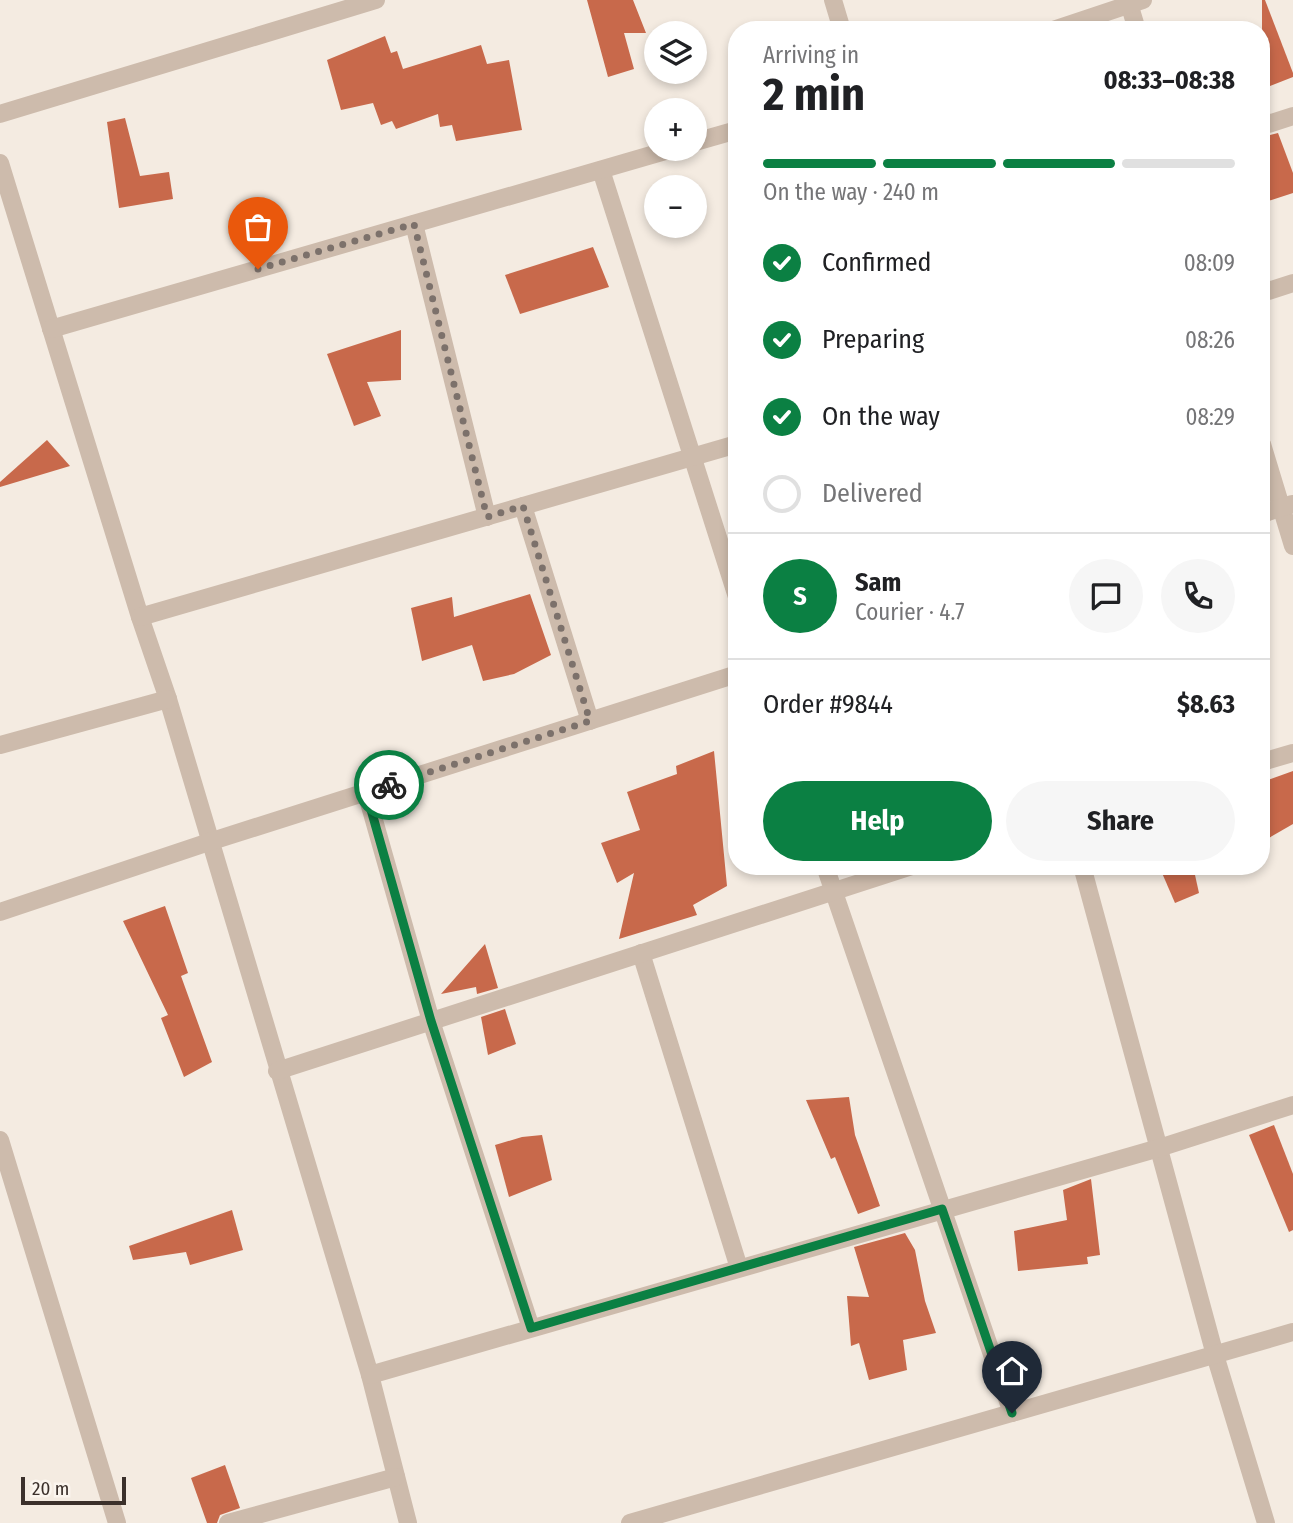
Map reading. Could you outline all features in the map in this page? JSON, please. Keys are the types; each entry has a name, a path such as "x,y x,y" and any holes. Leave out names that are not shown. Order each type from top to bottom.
{"street":[{"path":"0,114 376,0"},
{"path":"833,0 839,21"},
{"path":"1078,21 1133,1 1136,21"},
{"path":"1270,123 1293,116"},
{"path":"707,139 728,133"},
{"path":"51,329 644,157"},
{"path":"0,163 167,699 370,1375 408,1523"},
{"path":"601,170 728,569"},
{"path":"414,224 487,517"},
{"path":"1270,290 1293,283"},
{"path":"140,617 728,447"},
{"path":"1270,463 1287,506 1293,546"},
{"path":"523,506 590,721"},
{"path":"1270,511 1287,506"},
{"path":"0,912 209,842 728,677"},
{"path":"0,745 167,699"},
{"path":"1270,760 1293,753"},
{"path":"366,792 431,1021 531,1328"},
{"path":"828,875 1012,1413"},
{"path":"277,1071 884,875"},
{"path":"1084,875 1215,1354 1266,1523"},
{"path":"640,953 739,1268"},
{"path":"370,1375 1159,1148 1293,1105"},
{"path":"0,1140 117,1523"},
{"path":"630,1523 1293,1332"},
{"path":"228,1523 396,1477"}],"building":[{"path":"587,0 633,0 644,28 644,33 624,33 634,69 608,77"},
{"path":"1262,0 1265,0 1293,73 1293,77 1270,86 1270,21 1262,21"},
{"path":"385,36 391,53 397,51 403,69 481,45 487,64 509,60 522,130 456,141 452,125 440,127 438,114 396,129 392,121 381,125 373,103 341,110 327,60"},
{"path":"125,118 140,176 169,172 173,199 119,208 107,122"},
{"path":"1278,133 1293,173 1293,193 1270,200 1270,135"},
{"path":"593,247 609,287 520,314 505,275"},
{"path":"401,330 401,380 367,382 381,416 354,426 327,354"},
{"path":"47,440 70,466 0,487 0,482"},
{"path":"530,594 551,655 514,674 483,681 472,645 422,661 411,608 452,597 454,617"},
{"path":"714,751 727,886 693,905 697,915 619,939 634,873 617,883 601,843 640,830 627,792 677,774 676,766"},
{"path":"1293,771 1293,824 1270,837 1270,779"},
{"path":"1163,875 1195,875 1199,893 1175,903"},
{"path":"165,906 188,973 181,976 212,1062 184,1077 161,1018 168,1015 123,921"},
{"path":"485,944 498,988 477,994 476,987 441,994"},
{"path":"505,1009 516,1044 488,1055 481,1017"},
{"path":"849,1097 855,1135 880,1206 858,1214 835,1157 831,1159 806,1100"},
{"path":"1274,1125 1293,1174 1293,1230 1289,1232 1249,1135"},
{"path":"542,1135 552,1180 509,1197 495,1145 522,1137"},
{"path":"1091,1179 1100,1255 1087,1257 1088,1264 1018,1271 1014,1231 1067,1220 1063,1190"},
{"path":"232,1210 243,1250 190,1265 186,1252 133,1260 129,1246"},
{"path":"905,1233 915,1250 925,1301 936,1333 903,1340 907,1370 869,1380 859,1343 851,1346 847,1296 869,1297 854,1247"},
{"path":"225,1465 240,1508 220,1515 217,1523 207,1523 191,1478"}],"way so far":[{"path":"258,269 414,224 487,517 523,506 590,721 389,785"}],"route":[{"path":"389,785 366,792 431,1021 531,1328 942,1209 1012,1413"}]}
